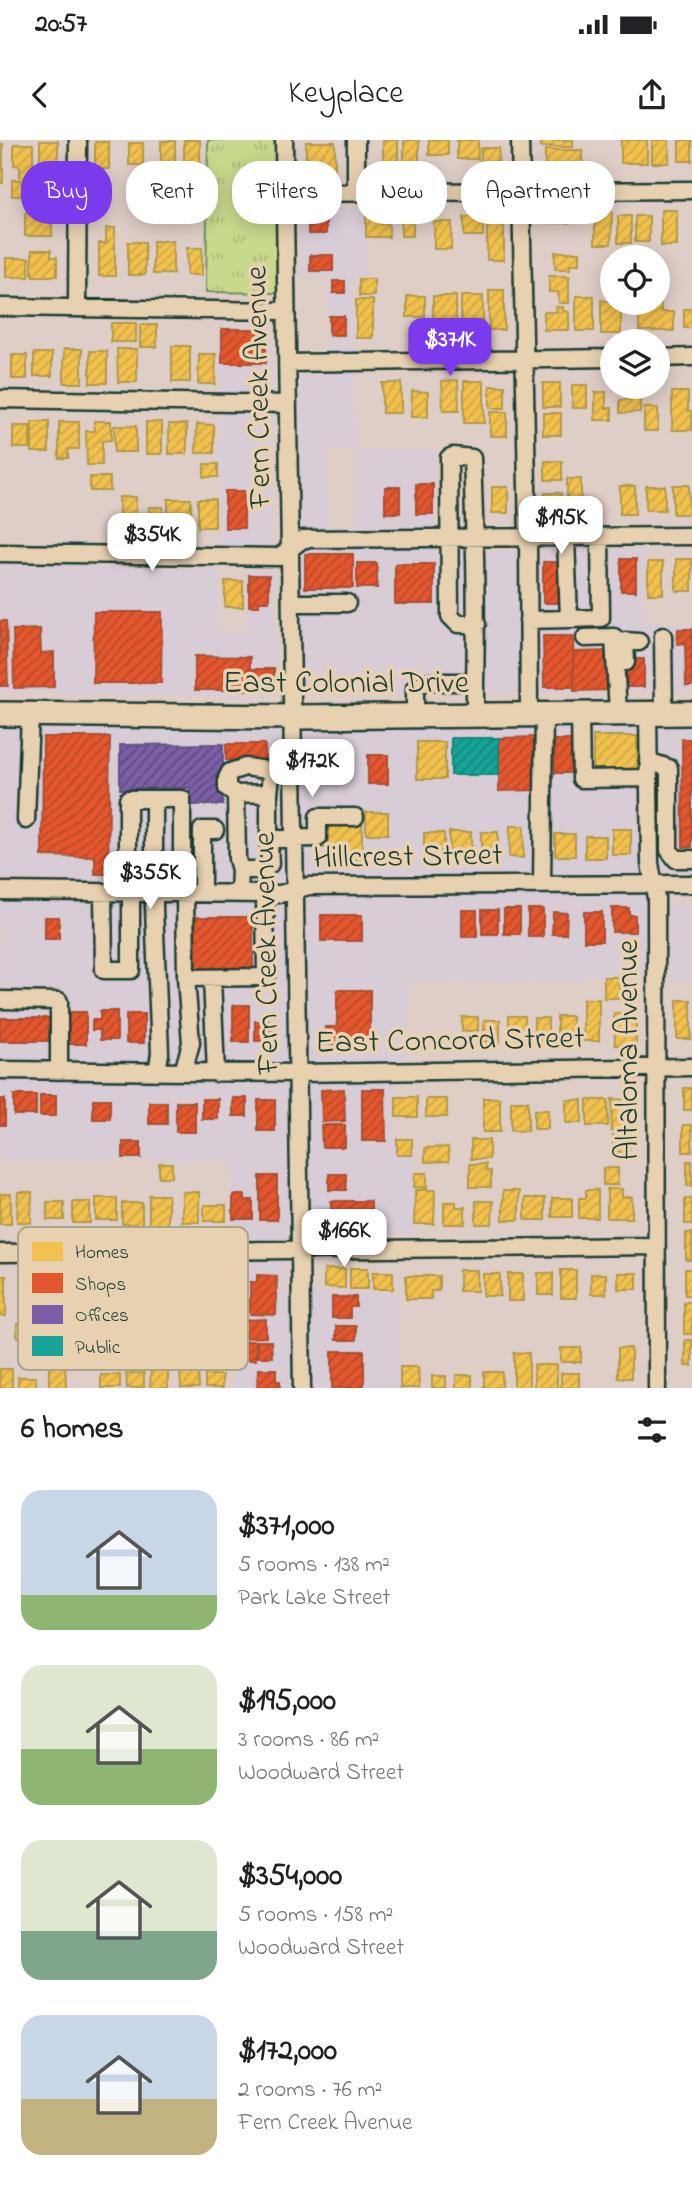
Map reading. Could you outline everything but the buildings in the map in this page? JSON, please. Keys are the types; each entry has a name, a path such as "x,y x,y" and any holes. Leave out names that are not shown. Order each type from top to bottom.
{"highway":[{"name":"East Colonial Drive","path":"0,714 293,717 692,713"}],"street":[{"path":"77,307 78,140"},
{"name":"Fern Creek Avenue","path":"284,140 284,161"},
{"path":"356,140 356,161"},
{"path":"520,140 520,161"},
{"path":"615,190 692,190"},
{"path":"342,192 356,192"},
{"name":"Fern Creek Avenue","path":"285,224 302,1388"},
{"path":"521,224 528,620 536,714 542,884"},
{"path":"0,307 286,311"},
{"path":"670,358 692,357"},
{"path":"288,363 600,358"},
{"path":"0,399 287,404"},
{"path":"475,715 477,624 472,458 453,456 449,458 450,616 458,624 477,624"},
{"path":"0,553 279,557 303,539 692,536"},
{"path":"528,620 601,618 600,537"},
{"path":"566,538 569,619"},
{"path":"292,603 347,603"},
{"path":"639,714 663,636"},
{"path":"584,638 614,638 639,714"},
{"path":"639,642 625,641 639,714"},
{"path":"415,716 415,688 425,682 475,682"},
{"path":"26,820 30,714"},
{"path":"580,714 581,779 649,778"},
{"name":"Altaloma Avenue","path":"639,714 648,761 650,853 656,898 657,1388"},
{"path":"648,761 669,768 669,850 676,859 692,859"},
{"path":"240,870 264,870 270,864 271,776 267,770 244,767 230,772 227,778 227,788 236,794 269,793"},
{"path":"236,794 239,894"},
{"path":"103,892 104,970 131,970 128,799 182,799 190,893 186,978 191,1043 183,1072"},
{"path":"154,799 160,1053 157,1072"},
{"path":"269,839 294,838 318,846 317,817 355,817"},
{"path":"190,893 208,868 202,830 215,830"},
{"path":"650,853 669,850"},
{"name":"Hillcrest Street","path":"0,891 265,894 309,886 653,882 692,884"},
{"path":"186,978 266,977 265,894"},
{"path":"212,978 216,1073"},
{"path":"0,1000 59,1001 59,1071"},
{"name":"East Concord Street","path":"0,1070 298,1073 692,1067"},
{"path":"248,1251 656,1246"},
{"path":"0,1253 18,1253"}],"shaded area":[{"path":"342,208 356,208 356,224 366,224 366,276 353,277 355,450 435,450 436,551 643,549 644,623 692,623 692,691 302,695 299,376 328,375 327,277 300,276 300,224 342,224","holes":["327,450 355,450 356,525 328,525"]},
{"path":"220,324 273,324 272,546 219,546"},
{"path":"0,564 218,569 219,634 245,634 246,570 275,570 276,697 0,692"},
{"path":"692,713 692,872 646,871 648,974 585,975 585,981 409,981 408,1059 395,1059 395,1154 413,1155 413,1235 284,1237 284,1293 398,1293 399,1388 233,1388 233,1370 248,1370 248,1227 231,1227 230,1160 0,1160 0,714"},
{"path":"669,906 692,906 692,979 670,979"}],"green space":[{"path":"208,140 277,140 277,161 232,161 232,224 277,224 277,293 206,292 207,224 218,224 218,161 208,161"}]}
